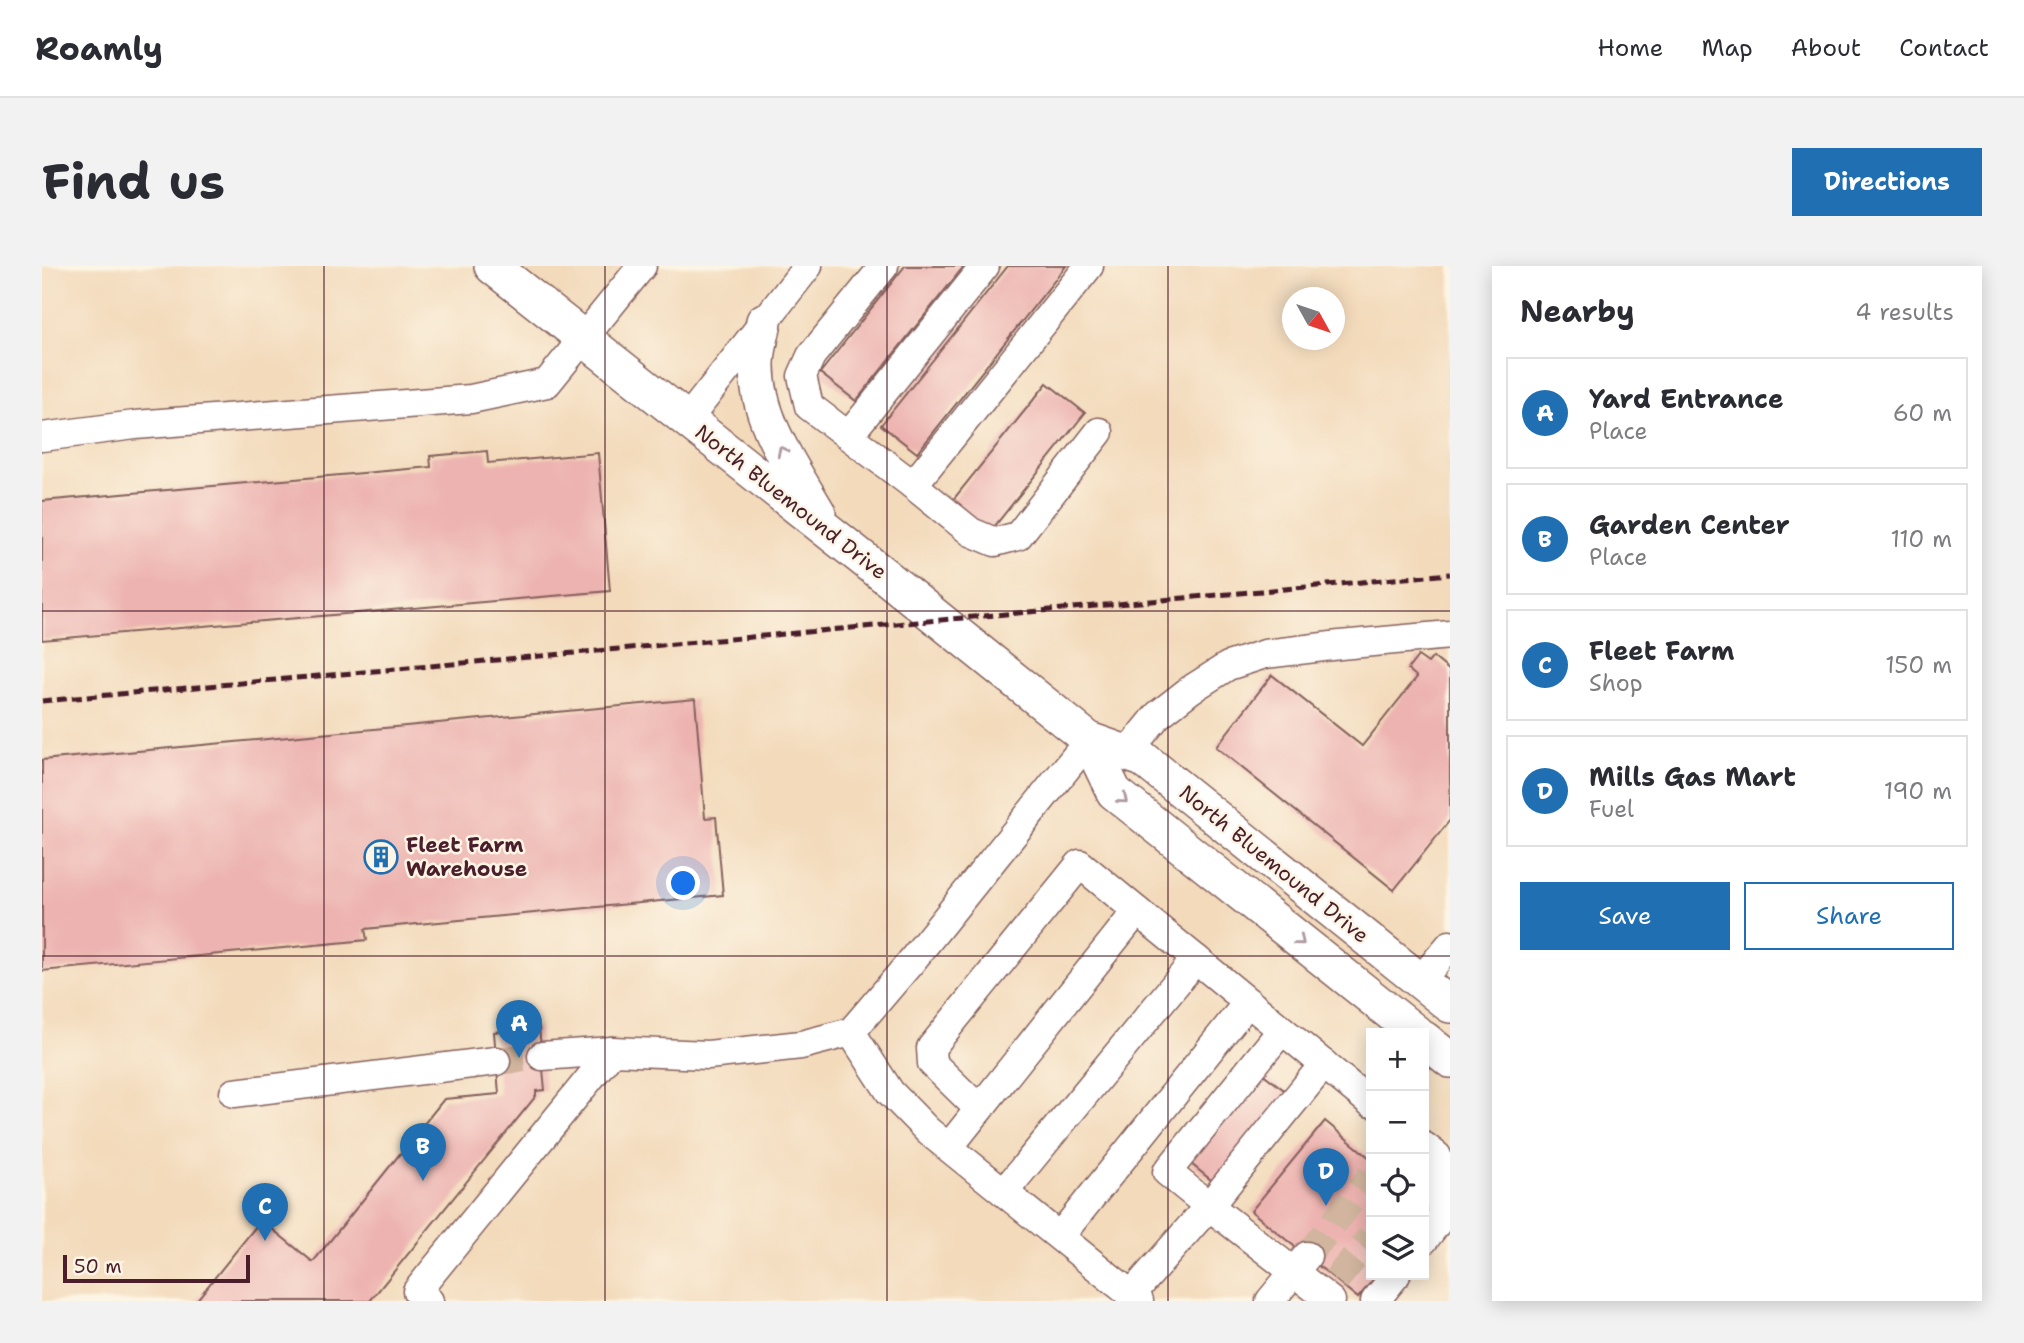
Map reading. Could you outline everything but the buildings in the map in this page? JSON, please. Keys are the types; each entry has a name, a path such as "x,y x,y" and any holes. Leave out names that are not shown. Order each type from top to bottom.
{"main road":[{"name":"North Bluemound Drive","path":"492,266 1089,740 1143,759 1450,1005"},
{"path":"764,321 757,364 769,423 783,454 829,531"},
{"name":"North Bluemound Drive","path":"1089,740 1114,792 1410,1028"},
{"path":"1429,1044 1450,1060"}],"street":[{"path":"42,437 135,425 471,399 547,383 642,266"},
{"path":"687,420 808,266"},
{"path":"884,266 811,356 802,376 809,406 971,532 995,542 1018,536 1099,432"},
{"path":"849,435 985,266"},
{"path":"913,485 1089,266"},
{"path":"1127,753 1158,715 1190,690 1228,666 1265,654 1450,635"},
{"path":"542,1056 612,1051 708,1055 801,1045 851,1032 911,963 1089,740"},
{"path":"979,1109 932,1063 931,1048 1080,864 1366,1098"},
{"path":"949,1147 1137,911"},
{"path":"1420,981 1450,945"},
{"path":"1004,1192 1196,959"},
{"path":"1060,1236 1248,1002"},
{"path":"1282,1030 1167,1172 1209,1206 1300,1264 1330,1292"},
{"path":"851,1032 890,1092 928,1131 1135,1298 1324,1064"},
{"path":"429,1301 417,1292 612,1051"},
{"path":"234,1093 496,1061"},
{"path":"1429,1162 1442,1216 1429,1233"},
{"path":"1270,1301 1300,1264"},
{"path":"1375,1301 1392,1280"}],"tunnel":[{"path":"496,1061 542,1056"},
{"path":"1307,1256 1366,1182"},
{"path":"1336,1280 1366,1243"}],"railway":[{"path":"42,701 1450,574"}],"place":[{"name":"Fleet Farm Warehouse","path":"381,857"},
{"name":"Yard Entrance","path":"519,1058"},
{"name":"Garden Center","path":"423,1181"},
{"name":"Mills Gas Mart","path":"1326,1206"},
{"name":"Fleet Farm","path":"265,1241"}]}
